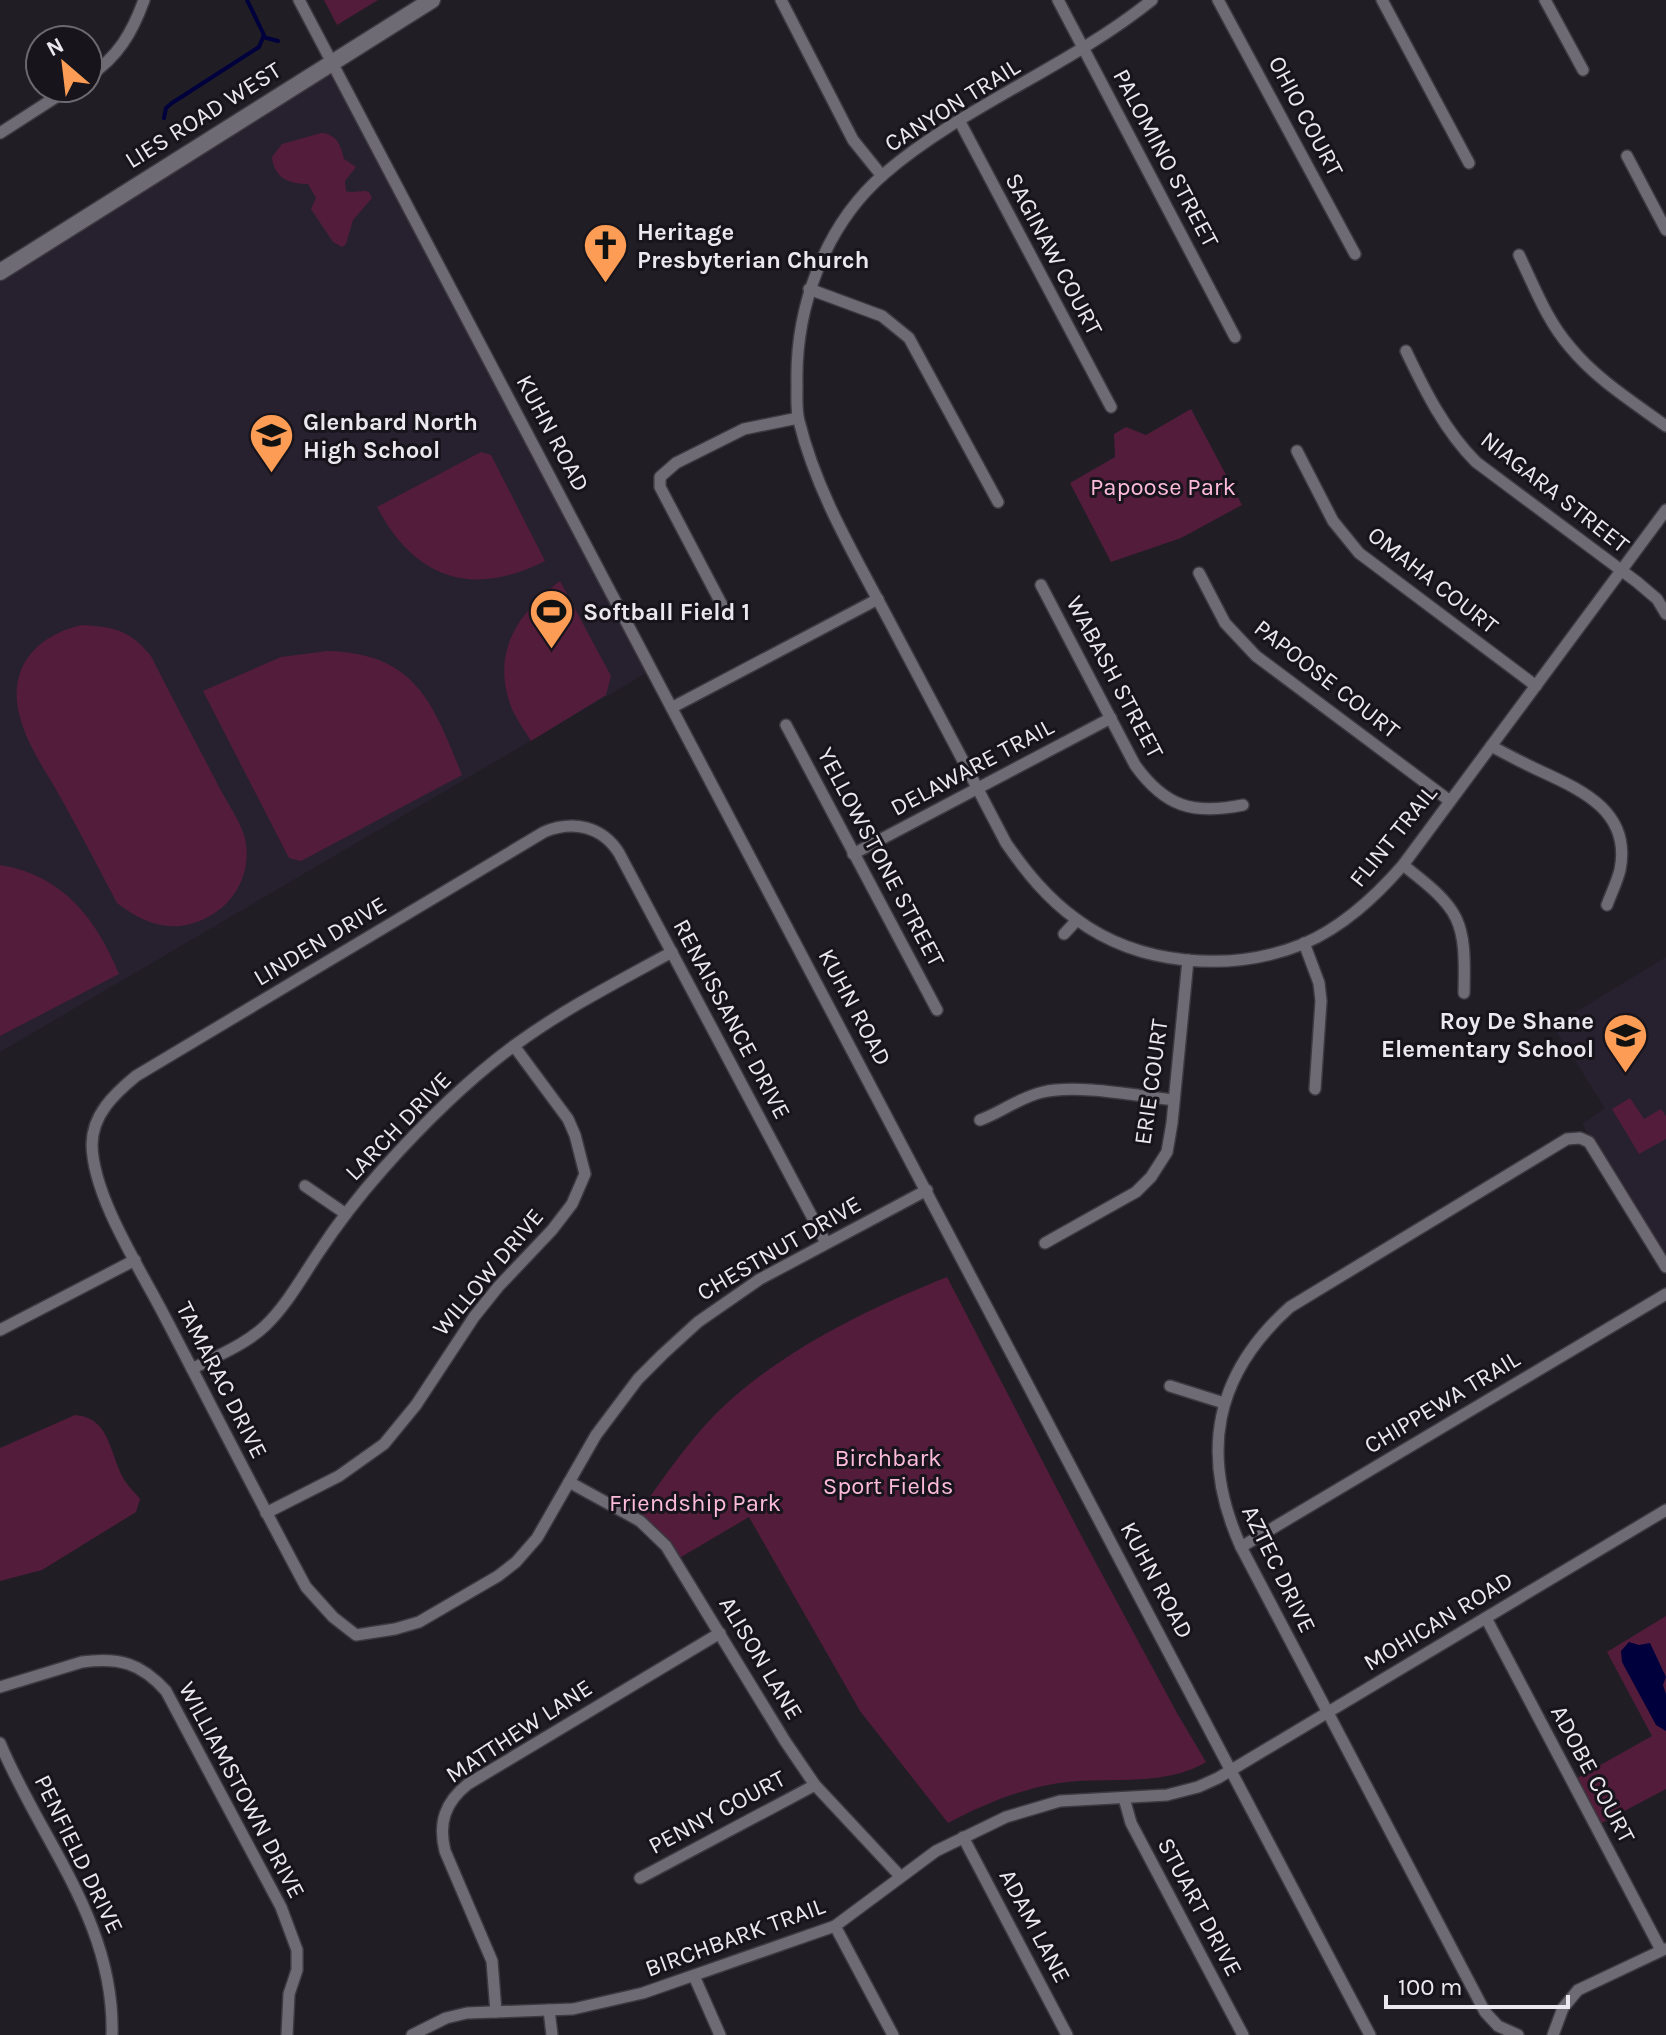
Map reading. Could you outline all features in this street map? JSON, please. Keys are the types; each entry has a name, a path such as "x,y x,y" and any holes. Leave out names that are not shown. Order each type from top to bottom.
{"street":[{"path":"104,65 124,45 144,0"},
{"name":"KUHN ROAD","path":"299,0 1370,2035"},
{"name":"LIES ROAD WEST","path":"0,272 432,0"},
{"path":"781,0 853,140 882,176"},
{"name":"PALOMINO STREET","path":"1058,0 1235,337"},
{"name":"CANYON TRAIL","path":"878,599 818,484 798,418 799,343 809,289 845,220 882,176 917,149 1084,49 1152,0"},
{"name":"OHIO COURT","path":"1218,0 1355,254"},
{"path":"1382,0 1469,163"},
{"path":"1545,0 1583,70"},
{"path":"0,133 45,104"},
{"name":"SAGINAW COURT","path":"960,122 1111,407"},
{"path":"1627,156 1666,230"},
{"path":"1519,255 1553,323 1568,345 1597,374 1666,426"},
{"path":"809,289 882,316 909,338 998,502"},
{"name":"NIAGARA STREET","path":"1406,351 1442,421 1468,454 1657,599 1666,614"},
{"path":"722,605 656,475 744,429 798,418"},
{"name":"OMAHA COURT","path":"1297,451 1333,521 1359,553 1536,686"},
{"name":"FLINT TRAIL","path":"878,599 1006,843 1029,875 1077,920 1125,945 1188,960 1241,959 1304,943 1330,930 1361,909 1403,865 1666,510"},
{"name":"PAPOOSE COURT","path":"1199,573 1225,623 1256,656 1450,801"},
{"name":"WABASH STREET","path":"1041,585 1135,765 1161,794 1174,802 1202,810 1243,805"},
{"path":"673,707 878,599"},
{"name":"DELAWARE TRAIL","path":"853,854 1111,718"},
{"name":"YELLOWSTONE STREET","path":"786,725 937,1010"},
{"path":"1491,746 1575,786 1605,811 1618,835 1621,860 1607,905"},
{"name":"LINDEN DRIVE","path":"94,1124 117,1092 136,1076 544,832 563,826 587,826"},
{"name":"RENAISSANCE DRIVE","path":"587,826 615,847 826,1243"},
{"path":"1403,865 1446,901 1457,917 1465,946 1464,993"},
{"path":"1064,934 1077,920"},
{"path":"1304,943 1319,983 1321,1001 1315,1089"},
{"name":"LARCH DRIVE","path":"192,1369 243,1342 265,1326 346,1214 432,1117 514,1046 558,1016 672,952"},
{"name":"ERIE COURT","path":"1045,1243 1121,1202 1151,1177 1167,1152 1188,960"},
{"name":"WILLOW DRIVE","path":"266,1513 339,1476 384,1444 416,1405 474,1317 572,1204 585,1174 575,1135 568,1119 514,1046"},
{"path":"980,1120 1028,1096 1053,1090 1174,1100"},
{"name":"TAMARAC DRIVE","path":"94,1124 92,1143 98,1185 135,1260 313,1598 356,1635"},
{"name":"AZTEC DRIVE","path":"1518,2035 1498,2026 1485,2012 1241,1547 1227,1516 1219,1484 1217,1460 1224,1403 1253,1345 1290,1307 1567,1139 1580,1138 1589,1142 1666,1267"},
{"path":"305,1186 346,1214"},
{"name":"CHESTNUT DRIVE","path":"356,1635 419,1622 498,1576 516,1562 537,1538 615,1408 663,1354 724,1302 927,1190"},
{"path":"0,1330 135,1260"},
{"name":"CHIPPEWA TRAIL","path":"1241,1547 1666,1294"},
{"path":"1170,1386 1224,1403"},
{"name":"ALISON LANE","path":"569,1482 640,1521 666,1546 815,1785 900,1876"},
{"name":"MOHICAN ROAD","path":"1232,1769 1666,1510"},
{"name":"ADOBE COURT","path":"1486,1618 1663,1949"},
{"name":"MATTHEW LANE","path":"496,2012 492,1961 445,1851 442,1838 445,1807 468,1784 720,1633"},
{"name":"WILLIAMSTOWN DRIVE","path":"0,1687 96,1660 125,1661 151,1676 166,1691 281,1907 294,1939 297,1970 289,1994 287,2035"},
{"name":"PENFIELD DRIVE","path":"0,1743 93,1926 111,1996 112,2035"},
{"name":"BIRCHBARK TRAIL","path":"412,2035 456,2015 608,2003 694,1976 835,1926 900,1876 963,1837 1006,1817 1040,1806 1080,1799 1185,1791 1232,1769"},
{"name":"PENNY COURT","path":"640,1878 815,1785"},
{"name":"STUART DRIVE","path":"1124,1798 1131,1823 1243,2035"},
{"name":"ADAM LANE","path":"963,1837 1067,2035"},
{"path":"835,1926 893,2035"},
{"path":"1553,2035 1563,2008 1578,1990 1663,1949"},
{"path":"694,1976 720,2035"},
{"path":"549,2010 552,2035"}],"shaded area":[{"name":"Glenbard North High School","path":"328,69 648,672 0,1052 0,279"},
{"name":"Roy De Shane Elementary School","path":"1666,957 1666,1259 1582,1124 1605,1108 1553,1026"},
{"path":"1629,1642 1639,1645 1650,1643 1666,1677 1663,1685 1666,1694 1666,1731 1656,1725 1622,1662 1621,1651"}],"green space":[{"path":"324,0 378,0 337,25"},
{"path":"321,133 335,138 344,159 356,167 345,181 346,191 369,192 372,198 353,220 346,244 342,247 333,242 311,209 316,198 308,184 284,178 273,164 272,157 282,144"},
{"name":"Papoose Park","path":"1191,409 1242,505 1181,538 1111,562 1070,483 1115,457 1114,434 1126,427 1146,435"},
{"path":"481,452 491,455 545,561 493,578 470,579 448,575 409,551 392,532 377,507"},
{"name":"Softball Field 1","path":"560,581 611,676 606,695 531,741 512,709 506,689 506,653 520,621"},
{"path":"82,625 103,627 128,635 151,656 244,835 246,862 239,886 224,906 202,920 179,926 157,924 117,903 25,734 17,705 17,688 27,659 49,638"},
{"path":"327,651 357,654 381,661 417,686 441,725 462,775 301,861 289,858 203,691 281,657"},
{"path":"0,865 22,870 59,889 100,935 119,974 0,1036"},
{"path":"1630,1098 1644,1119 1661,1109 1666,1116 1666,1139 1639,1154 1612,1109"},
{"name":"Birchbark Sport Fields","path":"947,1277 1082,1537 1206,1762 1189,1770 1153,1778 1077,1781 1030,1789 1002,1798 948,1823 860,1711 749,1517 676,1560 635,1518 681,1454 720,1409 758,1377 836,1328"},
{"path":"75,1415 97,1424 103,1432 121,1474 140,1499 136,1512 42,1570 0,1581 0,1448"},
{"path":"1666,1616 1666,1789 1596,1826 1572,1781 1652,1736 1607,1652"}],"waterway":[{"path":"164,118 166,108 172,103 259,47 264,35 247,0"},
{"path":"263,37 278,41"}],"place":[{"name":"Heritage Presbyterian Church","path":"606,285"},
{"name":"Glenbard North High School","path":"272,475"},
{"name":"Softball Field 1","path":"552,651"},
{"name":"Roy De Shane Elementary School","path":"1625,1074"}],"park label":[{"name":"Friendship Park","path":"695,1503"}]}
